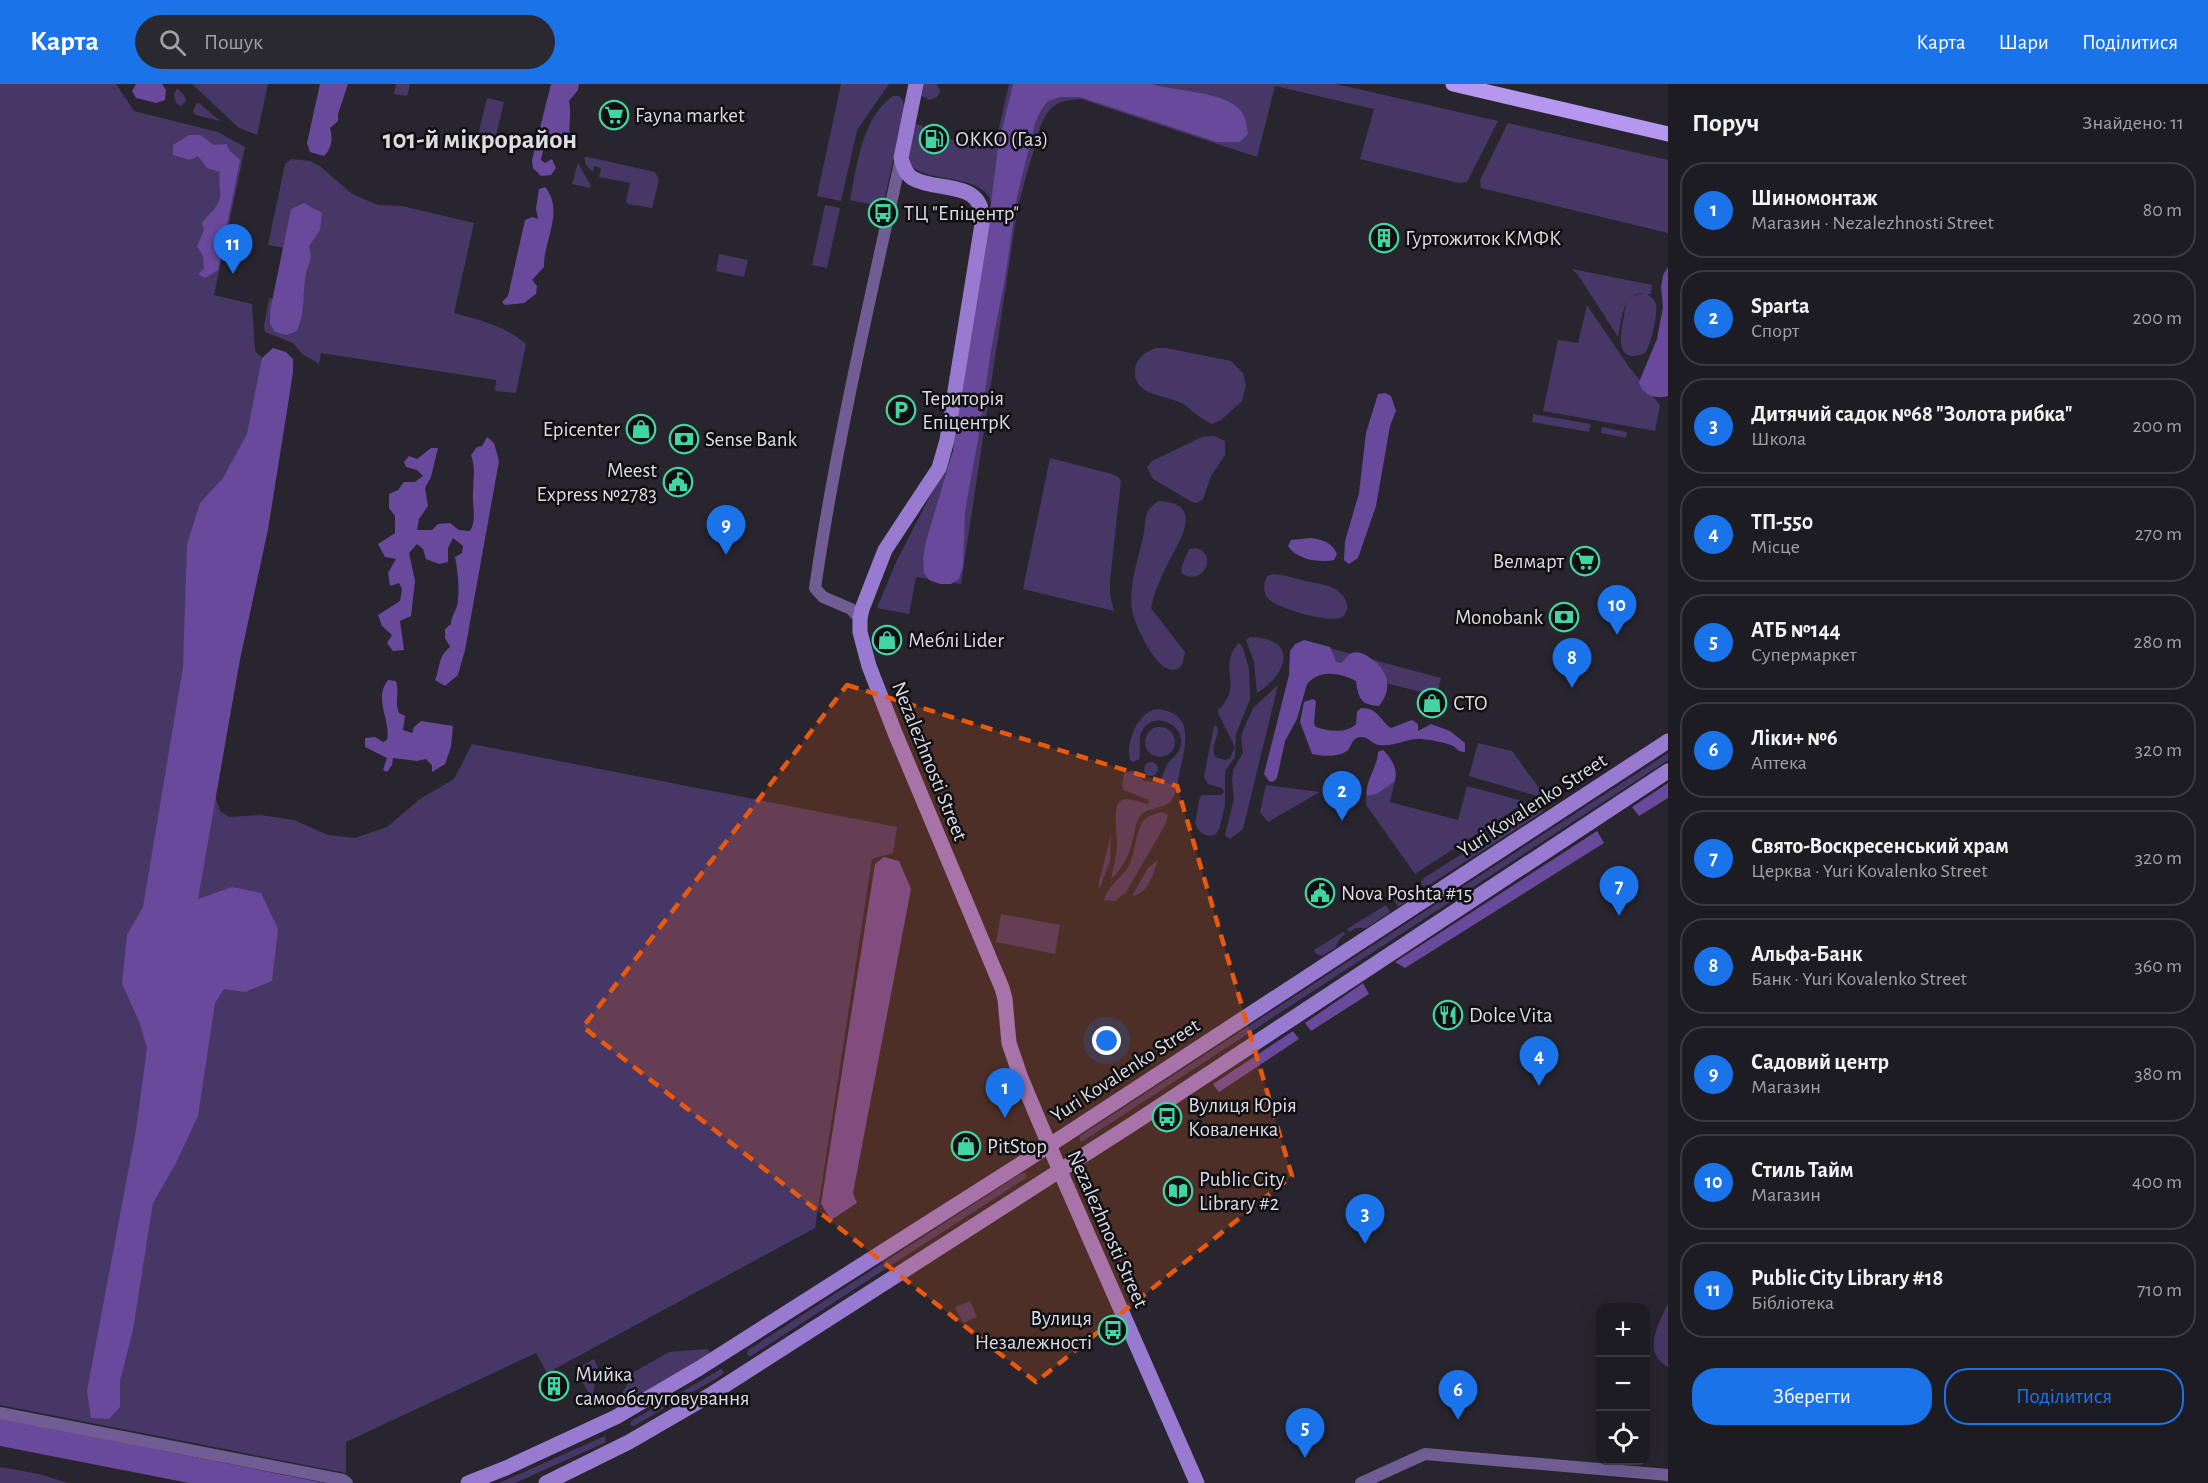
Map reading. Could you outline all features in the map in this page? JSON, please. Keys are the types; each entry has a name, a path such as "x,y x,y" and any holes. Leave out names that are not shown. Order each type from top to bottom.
{"main road":[{"path":"1453,84 1668,134"}],"street":[{"path":"860,619 844,604 823,597 815,588 848,403 916,84"},
{"name":"Nezalezhnosti Street","path":"901,158 903,167 911,177 962,190 973,196 981,209 982,224 942,460 885,550 860,619 862,645 891,724 1002,988 1009,1042 1021,1078 1048,1145 1197,1483"},
{"name":"Yuri Kovalenko Street","path":"468,1483 616,1417 698,1369 1048,1145 1668,741"},
{"path":"546,1483 629,1442 710,1395 1060,1171 1668,771"},
{"path":"0,1413 343,1480 347,1483"},
{"path":"1361,1483 1425,1454 1668,1475"}],"highlighted area":[{"path":"847,685 1177,786 1292,1176 1036,1382 583,1027"}],"shaded area":[{"path":"0,84 116,84 134,111 218,132 245,147 214,295 252,304 255,351 291,386 268,529 240,659 215,796 220,811 229,817 261,815 294,820 328,835 355,838 387,827 420,799 454,779 472,744 897,827 893,853 872,859 815,1228 547,1373 536,1353 346,1442 346,1473 0,1405"},
{"path":"136,84 162,84 166,90 165,100 156,103 136,98 132,91"},
{"path":"192,84 268,84 257,135 239,128"},
{"path":"320,84 348,84 338,114 338,121 330,128 331,143 324,156 310,152 307,143"},
{"path":"396,84 410,84 407,96 394,94"},
{"path":"551,84 579,84 578,90 569,101 570,138 565,147 557,142 543,150 541,160 545,163 552,159 556,168 551,175 541,176 533,168 532,160"},
{"path":"841,84 889,84 857,130 841,201 817,196"},
{"path":"922,84 937,84 940,91 937,97 930,100 922,96 920,92"},
{"path":"1009,84 1336,84 1498,121 1467,182 1459,183 1360,159 1374,109 1275,86 1257,157 1081,99 1056,104 1041,124 1018,205 961,584 916,577 909,614 877,608 897,560 954,450 992,204 987,194 969,183 920,172 911,166 908,159 914,124 921,125 927,134 923,133 922,138 926,140 924,147 941,151 944,138 994,149"},
{"path":"1013,84 1152,84 1210,95 1231,103 1241,111 1248,134 1240,142 1217,142 1080,97 1061,97 1048,101 1041,110 1035,123 1017,197 965,511 963,566 959,579 951,584 940,584 929,580 924,573 923,558 953,451 988,227 998,147"},
{"path":"177,88 186,101 181,106 176,103 174,94"},
{"path":"893,96 899,96 903,100 904,107 883,207 850,200 862,143 874,116"},
{"path":"487,98 504,102 493,148 476,144"},
{"path":"199,103 220,121 196,115 193,112 196,104"},
{"path":"1508,123 1668,160 1668,233 1481,188 1480,180"},
{"path":"189,135 200,135 214,145 226,144 240,160 218,270 205,278 198,274 204,269 203,256 197,246 204,230 202,223 219,202 220,172 207,168 198,156 190,160 173,155 173,145"},
{"path":"584,157 655,172 659,180 652,208 628,204 626,201 630,183 599,177 601,168 594,166 593,172 586,165"},
{"path":"292,159 310,161 321,167 352,194 378,205 402,206 474,223 454,313 501,328 526,344 516,393 495,391 496,380 321,353 319,364 302,354 293,343 265,332 269,298 274,299 285,248 268,245 285,164"},
{"path":"578,163 591,186 590,188 572,184"},
{"path":"545,187 551,196 553,216 544,267 532,280 537,286 536,294 524,303 505,305 502,302 508,296 525,220 532,217 538,219 536,209 539,189"},
{"path":"304,203 322,213 320,230 309,246 311,257 306,274 300,323 297,331 287,335 275,332 270,324 270,311 291,209"},
{"path":"825,205 840,208 827,268 812,265"},
{"path":"719,254 748,260 744,277 716,271"},
{"path":"1668,267 1668,396 1659,397 1646,393 1639,382 1657,339 1663,307 1661,287 1663,275"},
{"path":"1572,269 1652,285 1651,294 1647,294 1655,303 1656,315 1652,337 1645,353 1636,356 1629,355 1622,348 1622,328 1629,300 1624,308 1618,337"},
{"path":"1587,305 1629,367 1660,405 1655,431 1543,411 1558,340 1578,343"},
{"path":"273,348 286,352 293,359 293,372 268,529 240,659 198,899 232,887 261,893 278,929 272,981 245,992 224,989 215,1003 198,1116 176,1163 153,1203 133,1330 120,1381 120,1407 109,1419 91,1418 87,1391 136,1130 147,1048 139,1021 122,984 127,935 143,907 183,667 187,544 200,503 223,478 247,434 262,358"},
{"path":"1156,348 1231,361 1243,373 1246,385 1242,401 1221,420 1212,424 1178,401 1146,390 1136,379 1135,370 1142,356"},
{"path":"1385,393 1391,396 1396,411 1390,426 1376,506 1358,558 1349,564 1344,560 1345,541 1359,493 1366,433 1378,394"},
{"path":"1533,414 1591,424 1589,432 1532,422"},
{"path":"1602,427 1627,432 1626,438 1601,433"},
{"path":"1214,436 1225,441 1225,455 1211,476 1203,499 1197,503 1192,502 1153,479 1147,467 1152,461 1202,437"},
{"path":"487,437 494,443 499,461 465,650 458,675 445,686 435,680 441,659 450,647 445,638 445,629 451,624 457,606 458,582 455,557 462,553 463,546 453,538 448,548 448,562 439,564 426,559 423,549 417,544 409,553 415,581 411,616 400,621 404,650 393,651 387,643 392,635 382,626 378,615 400,601 402,589 399,583 390,586 388,573 396,559 385,557 378,544 395,533 395,516 389,508 389,494 398,490 404,482 415,482 423,476 417,470 406,467 404,462 409,456 417,459 431,448 438,448 431,477 425,488 428,506 419,519 417,530 432,530 438,524 450,523 459,530 470,531 474,518 474,469 471,455 477,447 482,446"},
{"path":"1050,458 1112,474 1121,481 1110,580 1110,595 1114,611 1023,589"},
{"path":"1158,501 1172,503 1181,508 1186,524 1160,579 1151,608 1185,652 1182,665 1174,670 1166,668 1151,652 1134,618 1131,601 1146,516"},
{"path":"1311,538 1330,544 1337,554 1334,560 1309,559 1297,555 1288,546 1291,540"},
{"path":"1196,548 1203,551 1206,557 1205,568 1196,576 1181,573 1189,549"},
{"path":"1274,574 1324,585 1336,590 1345,599 1346,613 1336,619 1328,619 1306,615 1276,604 1268,598 1264,589 1267,576"},
{"path":"1250,637 1266,639 1276,644 1282,650 1284,658 1276,676 1257,693 1254,662 1246,640"},
{"path":"1304,640 1330,647 1336,662 1342,663 1352,653 1366,655 1385,674 1386,693 1379,706 1373,705 1362,700 1356,681 1350,678 1337,674 1324,674 1312,679 1307,684 1297,719 1285,741 1277,778 1273,782 1269,781 1264,774 1289,675 1290,651 1295,644"},
{"path":"1303,641 1441,678 1437,696 1298,661"},
{"path":"1239,643 1243,648 1249,669 1250,699 1236,734 1235,757 1225,771 1225,806 1219,829 1215,835 1205,835 1200,832 1195,823 1200,797 1221,795 1224,792 1222,788 1208,784 1204,777 1214,726 1217,726 1218,730 1214,749 1215,757 1225,760 1230,758 1235,747 1218,710 1226,701 1229,693 1230,660"},
{"path":"388,680 396,681 399,713 405,716 403,730 412,733 414,727 421,721 453,726 451,747 445,764 432,772 432,765 426,759 417,761 393,758 392,765 387,772 383,770 387,758 365,747 365,738 375,737 383,742 387,740 388,732 382,694"},
{"path":"1278,685 1243,829 1230,839 1225,835 1234,799 1233,770 1243,753 1241,737 1253,708"},
{"path":"1313,699 1316,701 1314,723 1316,727 1331,730 1347,729 1356,724 1357,712 1361,708 1367,708 1375,712 1391,728 1412,720 1418,724 1418,731 1431,724 1450,731 1465,743 1465,752 1442,742 1429,740 1416,739 1391,745 1377,745 1360,737 1354,740 1344,753 1325,756 1312,754 1300,722 1304,702"},
{"path":"1157,709 1177,716 1183,723 1185,731 1184,750 1176,790 1168,804 1146,812 1139,818 1126,859 1111,879 1117,847 1116,809 1118,804 1120,801 1130,799 1148,804 1149,800 1124,790 1122,786 1124,774 1132,770 1144,781 1157,782 1162,777 1167,764 1180,748 1179,733 1174,727 1168,723 1154,721 1147,724 1142,731 1139,759 1133,762 1130,760 1129,746 1134,729 1144,716"},
{"path":"1160,727 1171,731 1175,742 1171,753 1160,757 1149,753 1145,742 1149,731"},
{"path":"1478,743 1512,751 1542,792 1537,796 1469,776"},
{"path":"1383,750 1394,764 1395,781 1377,794 1367,796 1367,786 1378,752"},
{"path":"1668,753 1668,760 1080,1141 1080,1136"},
{"path":"1148,762 1154,762 1158,769 1154,776 1148,776 1144,772 1144,766"},
{"path":"1395,781 1390,802 1458,820 1467,786 1526,802 1415,874 1366,805 1366,790 1367,796 1377,794"},
{"path":"1668,783 1668,798 1639,816 1632,807"},
{"path":"1266,785 1320,792 1268,822 1260,812"},
{"path":"1540,804 1544,809 1541,813 1429,885 1422,886 1421,882 1424,878"},
{"path":"1162,812 1168,815 1165,825 1126,892 1115,901 1104,900 1108,891 1129,866 1144,820"},
{"path":"1597,831 1604,843 1405,968 1395,962"},
{"path":"1111,835 1110,861 1099,890 1099,882"},
{"path":"884,857 899,861 911,889 853,1193 857,1203 831,1220 821,1204 875,864"},
{"path":"1158,860 1146,887 1132,896 1148,868"},
{"path":"1411,889 1413,897 1398,907 1394,900"},
{"path":"1386,905 1390,912 1366,928 1355,928 1349,932 1347,929"},
{"path":"1001,914 1060,925 1055,954 996,942"},
{"path":"1343,932 1345,934 1335,948 1322,956 1316,954 1314,950"},
{"path":"1363,983 1369,994 1311,1031 1305,1023"},
{"path":"1293,1031 1299,1039 1219,1092 1213,1084"},
{"path":"1022,1173 1026,1173 1026,1178 751,1356 747,1355 748,1350"},
{"path":"970,1301 977,1317 963,1323 955,1307"},
{"path":"1668,1303 1668,1367 1655,1354 1654,1337"},
{"path":"707,1349 710,1352 708,1355 623,1404 616,1404 634,1372 669,1352"},
{"path":"594,1359 598,1368 592,1398 575,1370"},
{"path":"721,1369 724,1372 722,1375 634,1426 630,1425 631,1421"},
{"path":"0,1418 324,1483 189,1483 0,1446"},
{"path":"605,1436 606,1442 515,1483 499,1483"},
{"path":"0,1467 39,1474 68,1483 0,1483"}],"place":[{"name":"Fayna market","path":"614,115"},
{"name":"ОККО (Газ)","path":"934,139"},
{"name":"ТЦ \"Епіцентр\"","path":"883,213"},
{"name":"Гуртожиток КМФК","path":"1384,238"},
{"name":"Public City Library #18","path":"233,274"},
{"name":"Територія ЕпіцентрК","path":"901,410"},
{"name":"Epicenter","path":"641,429"},
{"name":"Sense Bank","path":"684,439"},
{"name":"Meest Express №2783","path":"678,482"},
{"name":"Садовий центр","path":"726,555"},
{"name":"Велмарт","path":"1585,561"},
{"name":"Monobank","path":"1564,617"},
{"name":"Стиль Тайм","path":"1617,635"},
{"name":"Меблі Lider","path":"887,640"},
{"name":"Альфа-Банк","path":"1572,688"},
{"name":"СТО","path":"1432,703"},
{"name":"Sparta","path":"1342,821"},
{"name":"Nova Poshta #15","path":"1320,893"},
{"name":"Свято-Воскресенський храм","path":"1619,916"},
{"name":"Dolce Vita","path":"1448,1015"},
{"name":"ТП-550","path":"1539,1086"},
{"name":"Вулиця Юрія Коваленка","path":"1167,1117"},
{"name":"Шиномонтаж","path":"1005,1118"},
{"name":"PitStop","path":"966,1146"},
{"name":"Public City Library #2","path":"1178,1191"},
{"name":"Дитячий садок №68 \"Золота рибка\"","path":"1365,1244"},
{"name":"Вулиця Незалежності","path":"1113,1330"},
{"name":"Мийка самообслуговування","path":"554,1386"},
{"name":"Ліки+ №6","path":"1458,1420"},
{"name":"АТБ №144","path":"1305,1458"}],"district":[{"name":"101-й мікрорайон","path":"480,139"}]}
